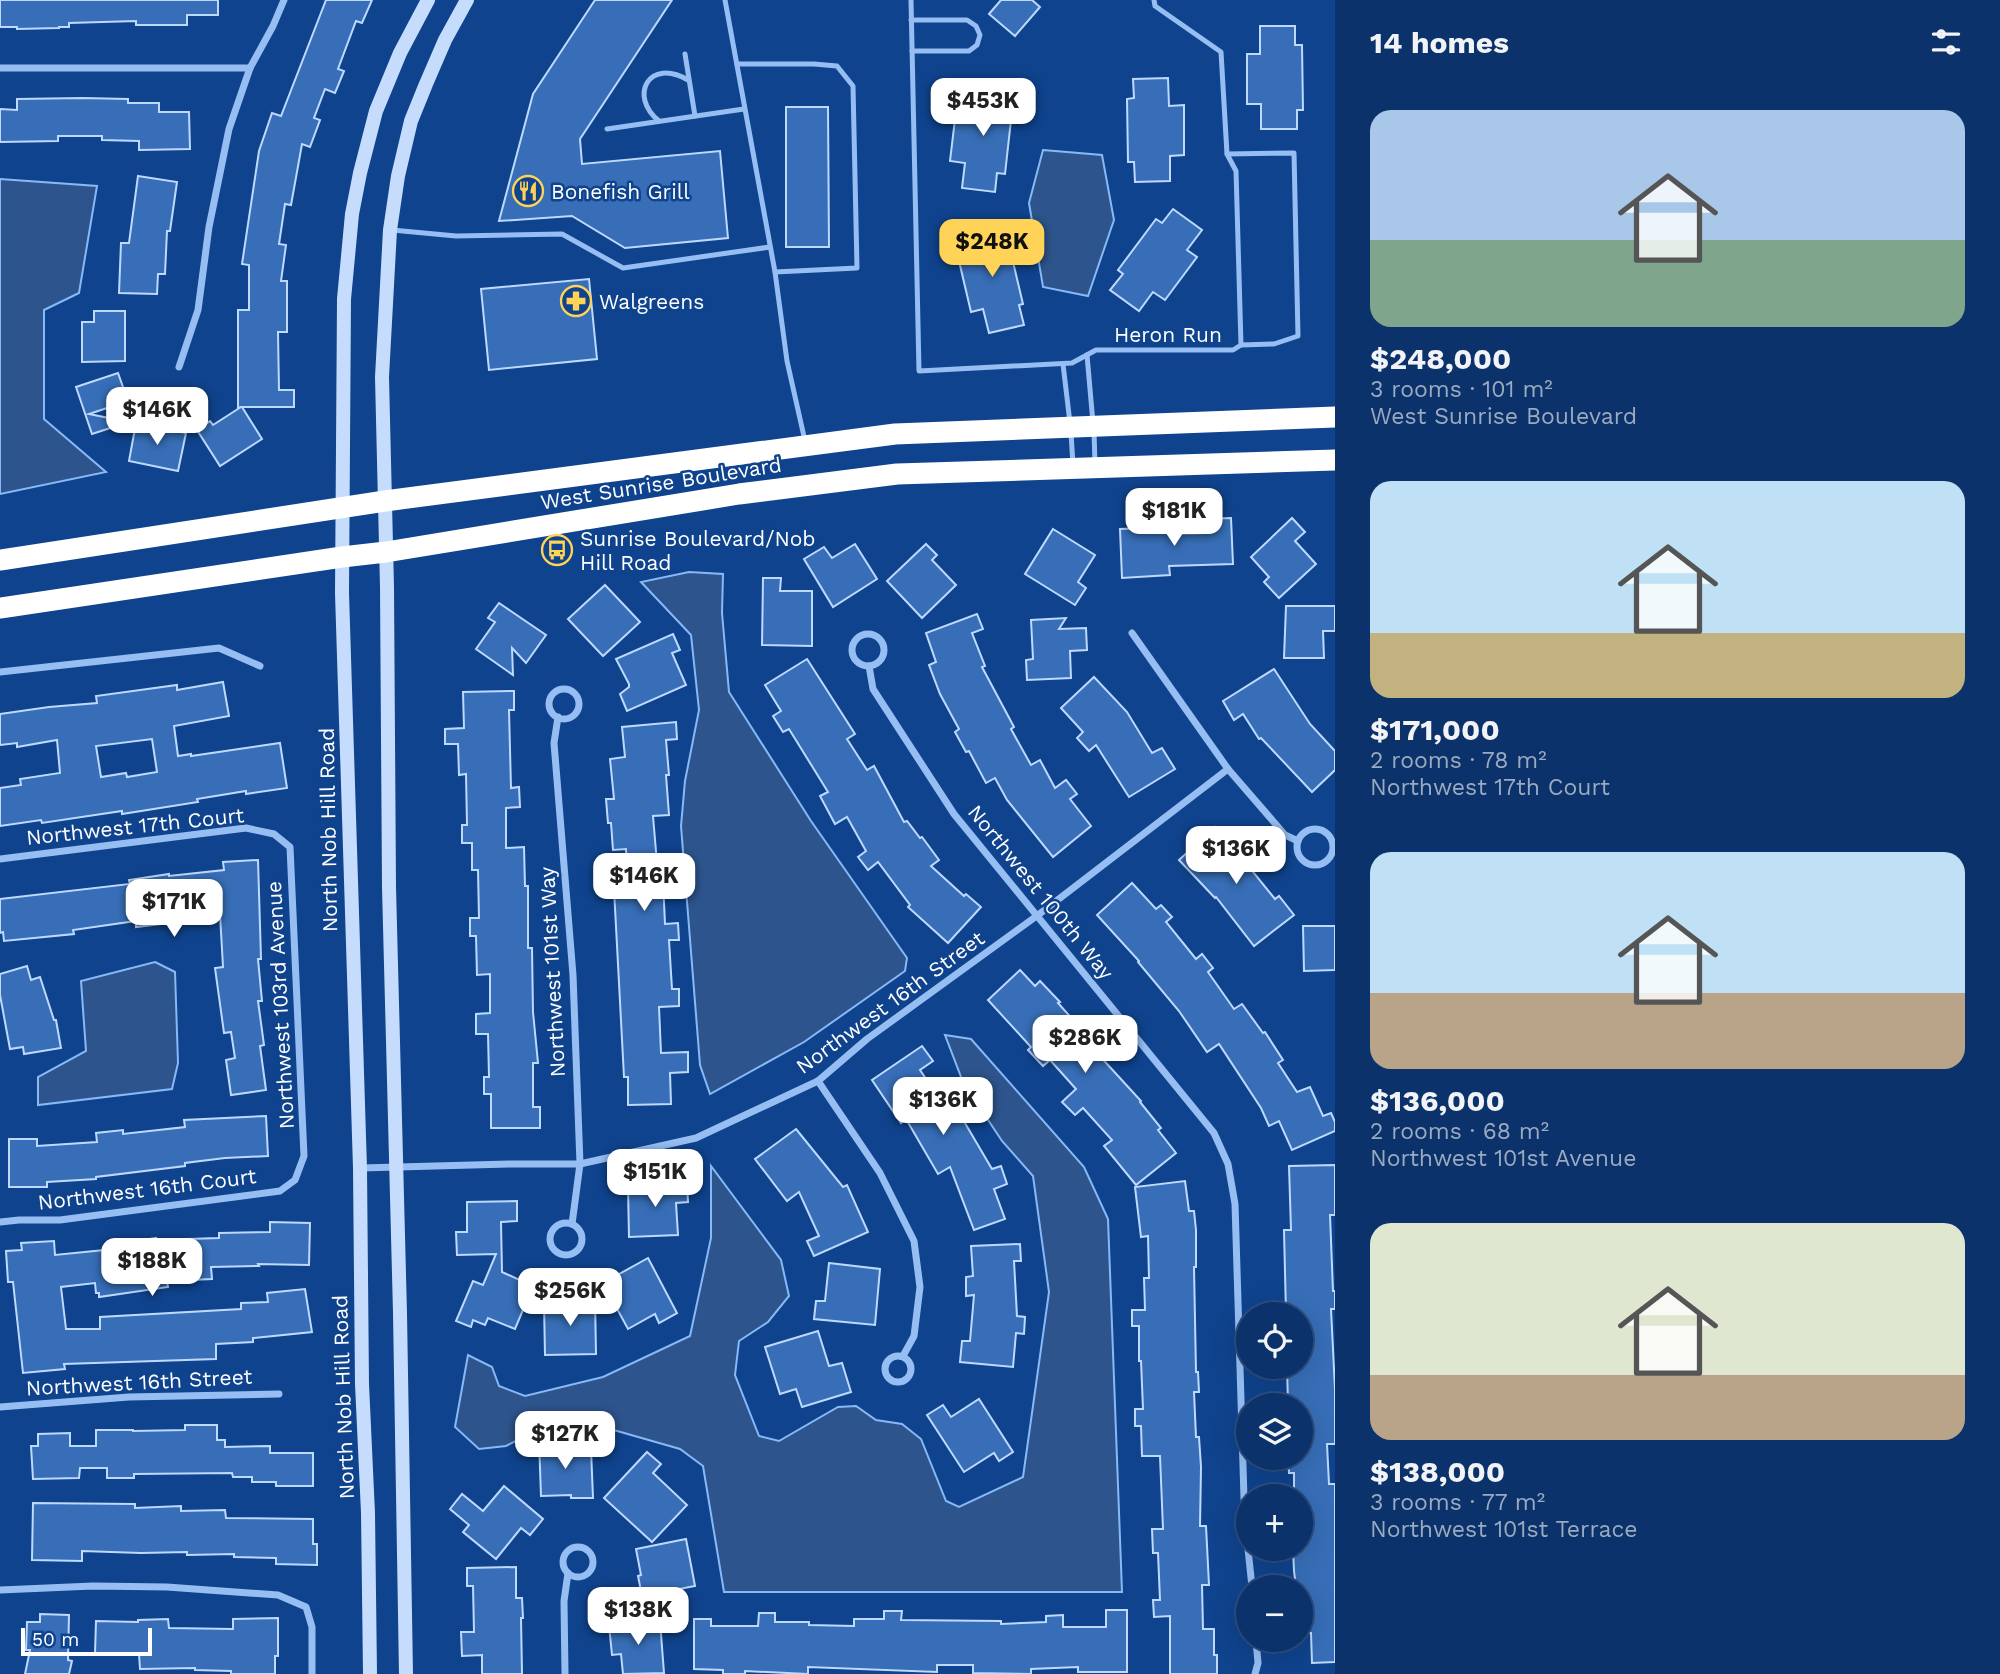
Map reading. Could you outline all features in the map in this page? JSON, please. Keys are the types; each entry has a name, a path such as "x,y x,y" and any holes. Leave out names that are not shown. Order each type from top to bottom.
{"highway":[{"name":"West Sunrise Boulevard","path":"0,560 385,501 895,434 1335,417"},
{"name":"West Sunrise Boulevard","path":"0,608 386,552 725,496 897,474 1335,460"}],"main road":[{"name":"North Nob Hill Road","path":"370,1674 368,1513 362,1384 360,1168 342,557 344,299 352,214 376,111 400,53 428,0"},
{"path":"406,1674 389,887 382,377 390,230 398,176 411,121 445,40 467,0"}],"street":[{"path":"179,367 198,310 209,228 229,129 250,68 284,0"},
{"path":"0,68 250,68"},
{"name":"Northwest 100th Way","path":"867,633 878,637 884,646 883,657 869,666 859,664 852,651 854,641 867,633"},
{"path":"1132,633 1228,769 1285,835 1298,841"},
{"path":"0,672 219,648 260,666"},
{"name":"Northwest 100th Way","path":"869,666 873,689 954,814 1214,1133 1228,1164 1235,1204 1244,1484"},
{"name":"Northwest 101st Way","path":"570,690 578,697 576,712 568,718 558,717 549,707 551,698 557,691 570,690"},
{"name":"Northwest 101st Way","path":"558,717 554,743 573,975 580,1164 572,1224"},
{"name":"Northwest 16th Street","path":"360,1168 580,1164 696,1138 818,1081 867,1039 1038,915 1228,769"},
{"name":"Northwest 17th Court","path":"0,859 246,828 274,834"},
{"path":"1306,832 1324,832 1332,841 1332,853 1320,864 1309,864 1300,858 1298,841 1306,832"},
{"name":"Northwest 103rd Avenue","path":"274,834 290,847 304,1156 295,1180"},
{"path":"818,1081 880,1173 915,1241 920,1287 914,1336 903,1356"},
{"name":"Northwest 16th Court","path":"0,1222 60,1220 280,1191 295,1180"},
{"name":"Northwest 101st Way","path":"561,1224 572,1224 582,1235 581,1245 570,1254 560,1253 552,1246 553,1230 561,1224"},
{"name":"Northwest 16th Street","path":"0,1407 129,1397 279,1394"},
{"path":"565,1674 564,1601 568,1573 563,1564 569,1550 579,1547 589,1551 593,1564 589,1573 576,1577 568,1573"},
{"path":"0,1590 93,1586 167,1587 278,1595 306,1607 312,1627 312,1674"},
{"path":"1255,1674 1257,1652"}],"lane":[{"path":"725,0 775,272 787,361 806,446"},
{"name":"Heron Run","path":"911,0 919,371 1072,363 1096,350 1233,350 1241,345 1236,171 1227,154 1221,52 1155,6 1154,0"},
{"path":"911,20 967,20 976,26 979,35 978,45 969,51 912,51"},
{"path":"685,54 695,116"},
{"path":"737,64 836,66 853,86 857,268 775,272"},
{"path":"659,121 652,115 645,99 648,80 666,72 677,73 688,80"},
{"path":"607,129 744,109"},
{"path":"1227,154 1294,153 1298,336 1274,344 1241,345"},
{"path":"390,230 456,236 562,234 623,268 770,247"},
{"path":"1087,355 1096,468"},
{"path":"1063,363 1073,468"}],"water":[{"path":"1043,150 1102,155 1114,220 1088,296 1043,287 1029,203"},
{"path":"0,179 97,186 79,293 44,310 44,419 106,472 0,494"},
{"path":"689,572 723,574 722,613 729,692 811,821 907,958 905,971 804,1042 710,1094 700,1065 681,826 685,781 699,710 691,635 641,582"},
{"path":"155,962 175,972 178,1063 172,1089 38,1105 38,1077 86,1051 81,981"},
{"path":"945,1035 971,1039 1084,1167 1108,1219 1122,1592 724,1592 703,1466 680,1449 565,1416 506,1446 479,1449 455,1427 468,1355 492,1367 499,1386 525,1396 603,1377 690,1336 711,1238 711,1166 781,1260 789,1296 768,1322 739,1341 735,1375 759,1436 779,1441 838,1407 856,1406 876,1420 902,1424 921,1439 946,1501 959,1507 1023,1477 1049,1292 1033,1176 1002,1141 963,1082"}],"building":[{"path":"0,0 218,0 218,15 187,15 187,25 136,25 136,21 69,23 69,27 17,29 0,27"},
{"path":"326,0 372,0 362,23 356,21 338,69 344,71 335,93 325,89 314,118 320,120 310,147 302,144 291,205 285,204 279,244 286,245 281,281 287,281 287,332 278,332 279,390 294,390 294,407 242,407 262,439 220,466 197,430 210,421 213,425 241,407 238,408 238,310 249,310 249,265 242,264 259,151 272,113 281,116"},
{"path":"595,0 672,0 580,139 582,164 720,151 728,238 625,248 572,216 499,221 533,94"},
{"path":"1001,0 1032,0 1040,7 1015,36 989,14"},
{"path":"1260,26 1295,26 1295,45 1302,45 1303,110 1297,110 1297,129 1261,129 1261,104 1247,104 1247,54 1260,54"},
{"path":"1168,78 1169,106 1184,105 1184,155 1170,156 1170,181 1135,182 1134,162 1128,162 1127,99 1134,98 1133,79"},
{"path":"974,86 1010,90 1008,110 1012,111 1005,174 997,173 995,192 962,188 965,163 950,161 956,111 970,113"},
{"path":"83,98 159,103 159,112 189,112 190,149 139,150 139,141 102,140 102,136 58,136 58,141 0,142 0,109 17,110 17,99"},
{"path":"786,107 828,107 829,247 786,247"},
{"path":"138,176 177,182 170,231 167,231 165,274 158,274 157,294 119,293 121,243 129,243"},
{"path":"1173,209 1202,230 1187,250 1197,257 1165,300 1153,292 1139,311 1110,290 1123,274 1118,270 1156,219 1162,223"},
{"path":"1004,224 1023,304 1019,305 1024,325 989,333 983,309 971,312 959,261 969,259 963,234"},
{"name":"Walgreens","path":"589,279 597,359 489,370 481,289"},
{"path":"94,311 125,311 125,361 82,362 82,322 94,322"},
{"path":"118,373 128,401 89,414 129,422 92,434 76,387"},
{"path":"136,423 186,433 178,471 129,461"},
{"path":"1148,518 1168,518 1168,534 1206,533 1205,519 1231,518 1233,564 1169,566 1170,575 1122,578 1120,529 1148,528"},
{"path":"1292,518 1305,532 1295,541 1316,564 1279,598 1264,582 1269,577 1251,557"},
{"path":"1053,529 1095,555 1078,582 1086,588 1075,605 1025,574"},
{"path":"855,544 877,579 833,607 804,559 824,547 832,558"},
{"path":"926,544 937,555 932,560 956,585 922,618 887,581"},
{"path":"763,578 781,578 780,591 812,591 812,646 762,645"},
{"path":"605,585 640,622 603,656 568,619"},
{"path":"499,603 546,635 526,663 512,648 513,675 476,649 495,622 488,618"},
{"path":"1286,606 1335,606 1335,631 1323,631 1324,658 1284,658"},
{"path":"977,614 983,629 972,633 985,666 982,667 1014,727 1011,729 1031,765 1040,760 1055,788 1066,780 1077,794 1070,799 1091,826 1053,857 1007,800 995,778 986,783 955,732 959,729 940,694 929,665 936,662 926,633"},
{"path":"1066,618 1059,629 1086,628 1087,650 1070,651 1071,678 1027,680 1026,660 1033,659 1031,620"},
{"path":"673,634 680,650 672,653 686,685 627,711 620,694 629,684 616,659"},
{"path":"807,659 855,734 847,739 867,770 874,766 904,822 907,821 920,838 922,837 939,860 931,866 964,896 966,894 981,907 948,943 908,907 910,905 878,862 868,870 858,857 866,851 847,817 835,824 820,796 828,792 789,729 783,732 773,716 781,711 765,685"},
{"path":"1274,669 1310,724 1335,751 1335,770 1312,792 1261,738 1259,739 1243,714 1234,720 1223,701"},
{"path":"1094,677 1127,712 1152,753 1162,748 1175,769 1129,797 1096,745 1089,751 1077,738 1083,732 1061,708"},
{"path":"223,682 229,716 174,726 178,756 280,743 287,788 246,794 246,791 122,814 122,811 42,823 41,820 0,826 0,788 21,785 20,779 60,773 57,740 17,747 17,743 0,745 0,714 97,703 96,696 177,685 177,690","holes":["152,739 157,772 127,777 126,773 101,777 96,746"]},
{"path":"514,691 514,710 509,710 511,788 519,787 520,807 506,808 506,848 524,847 525,886 528,886 528,948 532,948 533,1012 538,1063 533,1063 533,1107 540,1107 540,1128 491,1128 491,1094 484,1094 484,1077 489,1077 488,1034 476,1034 476,1014 490,1013 490,974 477,975 476,936 470,936 470,918 479,918 478,870 472,870 472,843 462,843 462,825 467,825 466,774 459,775 458,744 445,744 445,729 464,728 463,692"},
{"path":"676,722 677,739 666,740 669,815 653,816 657,863 672,863 673,879 663,880 665,924 678,923 679,940 669,940 672,989 679,989 679,1006 659,1007 661,1053 688,1052 688,1072 670,1073 671,1104 628,1105 628,1077 624,1077 614,889 628,889 626,849 613,850 611,823 608,823 606,799 614,799 610,759 625,757 622,727"},
{"path":"1215,827 1237,851 1241,848 1255,862 1249,867 1275,899 1279,896 1294,915 1254,946 1216,897 1179,860"},
{"path":"258,860 261,959 258,959 262,1001 258,1001 266,1090 231,1095 226,1060 235,1058 231,1032 224,1033 215,968 223,967 220,914 136,927 136,921 73,930 74,934 4,941 3,932 0,933 0,899 130,884 129,880 169,874 224,870 223,862"},
{"path":"1132,883 1156,909 1161,905 1172,917 1166,922 1196,959 1202,954 1213,968 1208,972 1234,1009 1242,1004 1263,1033 1265,1032 1283,1060 1278,1063 1297,1092 1310,1087 1323,1116 1331,1113 1335,1131 1292,1150 1279,1121 1269,1126 1261,1108 1219,1044 1207,1052 1179,1011 1139,961 1097,915"},
{"path":"1303,926 1335,926 1335,970 1304,971"},
{"path":"27,966 31,980 40,977 56,1020 61,1048 24,1054 23,1047 10,1049 0,995 0,974"},
{"path":"1020,970 1035,986 1040,981 1060,1002 1058,1003 1100,1050 1097,1053 1141,1101 1176,1153 1136,1185 1104,1146 1112,1140 1083,1108 1075,1115 1062,1102 1076,1089 1050,1060 1043,1066 1028,1050 1031,1047 988,1000"},
{"path":"922,1046 933,1061 920,1070 947,1110 955,1106 992,1169 1001,1166 1007,1184 994,1189 1005,1219 974,1230 950,1167 938,1174 906,1119 901,1123 872,1080"},
{"path":"266,1116 268,1156 225,1158 96,1179 47,1182 47,1187 9,1187 9,1139 37,1139 37,1146 97,1142 96,1133 123,1130 123,1134 185,1127 184,1120"},
{"path":"796,1129 843,1187 847,1185 868,1232 814,1256 807,1241 819,1236 799,1192 787,1201 755,1159"},
{"path":"1335,1165 1335,1215 1330,1215 1335,1291 1335,1309 1331,1309 1335,1444 1327,1444 1329,1484 1335,1484 1335,1662 1312,1663 1313,1575 1294,1575 1294,1571 1294,1561 1313,1561 1313,1484 1294,1484 1294,1473 1289,1473 1289,1470 1313,1470 1313,1393 1288,1393 1287,1379 1313,1379 1313,1302 1286,1302 1284,1230 1291,1230 1289,1166"},
{"path":"1185,1181 1189,1211 1194,1211 1196,1230 1194,1267 1196,1372 1199,1392 1194,1392 1196,1437 1199,1437 1201,1467 1200,1526 1206,1526 1209,1585 1202,1585 1203,1629 1214,1629 1217,1674 1170,1674 1170,1616 1154,1617 1153,1600 1160,1600 1158,1553 1153,1553 1152,1529 1163,1529 1160,1456 1142,1456 1141,1426 1135,1426 1135,1409 1143,1409 1139,1326 1132,1326 1132,1310 1145,1310 1144,1278 1149,1278 1148,1236 1141,1237 1135,1187"},
{"path":"687,1183 688,1202 676,1203 678,1235 629,1237 628,1187"},
{"path":"517,1201 517,1221 501,1222 502,1272 533,1286 515,1329 488,1318 485,1325 473,1320 471,1327 456,1321 473,1281 483,1285 496,1254 457,1255 456,1232 467,1232 467,1202"},
{"path":"270,1222 310,1223 309,1265 211,1267 212,1279 167,1281 168,1287 99,1297 95,1283 61,1287 66,1329 100,1329 100,1317 241,1309 241,1303 268,1302 267,1293 305,1289 312,1332 253,1338 253,1342 216,1344 216,1359 64,1364 65,1369 23,1373 13,1282 8,1282 6,1251 22,1250 21,1243 54,1241 55,1255 124,1248 123,1243 156,1238 219,1238 219,1233 270,1232"},
{"path":"1020,1244 1021,1261 1014,1261 1017,1316 1025,1317 1024,1334 1016,1333 1013,1367 960,1362 962,1341 970,1341 974,1295 966,1296 966,1277 973,1276 971,1246"},
{"path":"648,1258 677,1313 659,1323 655,1314 628,1329 603,1283"},
{"path":"829,1263 880,1269 875,1325 814,1319 816,1301 825,1301"},
{"path":"595,1299 596,1354 545,1355 544,1304"},
{"path":"818,1331 829,1366 842,1363 851,1392 802,1407 796,1389 780,1394 765,1347"},
{"path":"979,1399 1013,1452 999,1461 994,1453 964,1472 927,1415 943,1405 951,1417"},
{"path":"185,1425 217,1425 217,1440 225,1440 225,1447 270,1446 270,1453 313,1453 313,1486 276,1486 276,1482 252,1482 252,1477 233,1477 232,1473 134,1474 134,1478 107,1478 107,1468 80,1468 79,1478 33,1479 31,1446 38,1446 38,1434 70,1433 70,1446 96,1446 96,1430 185,1430"},
{"path":"539,1440 564,1440 565,1450 591,1449 593,1498 571,1498 571,1495 541,1496"},
{"path":"647,1452 661,1464 653,1473 687,1505 652,1542 604,1498"},
{"path":"504,1486 543,1519 530,1535 521,1528 496,1559 463,1532 469,1525 450,1509 462,1494 483,1511"},
{"path":"33,1503 135,1504 135,1508 181,1506 181,1511 225,1510 226,1518 313,1519 313,1544 317,1544 317,1565 276,1564 276,1558 234,1557 234,1554 187,1555 187,1552 82,1551 82,1561 32,1560"},
{"path":"686,1539 695,1586 642,1596 636,1549"},
{"path":"516,1567 516,1598 522,1598 522,1674 482,1674 482,1655 462,1656 461,1632 474,1632 473,1586 467,1586 467,1568"},
{"path":"1106,1610 1127,1610 1127,1672 1078,1672 1078,1667 1031,1669 1031,1674 973,1673 973,1665 937,1665 937,1672 808,1667 808,1674 745,1671 745,1674 723,1674 723,1670 694,1669 694,1619 711,1619 711,1626 758,1626 759,1613 775,1613 775,1622 854,1626 854,1619 884,1619 884,1611 902,1611 901,1620 1001,1621 1001,1624 1046,1622 1046,1616 1063,1615 1063,1627 1106,1627"},
{"path":"40,1614 69,1615 68,1660 72,1661 69,1674 25,1674 30,1650 26,1650 27,1622 40,1622"},
{"path":"278,1618 275,1674 231,1674 231,1671 195,1668 140,1669 139,1654 95,1653 96,1621 138,1622 168,1619 169,1628 233,1629 233,1619"},
{"path":"660,1621 664,1673 623,1674 621,1654 612,1655 609,1625"}],"place":[{"name":"Bonefish Grill","path":"528,191"},
{"name":"Walgreens","path":"576,301"},
{"name":"Sunrise Boulevard/Nob Hill Road","path":"557,550"}]}
